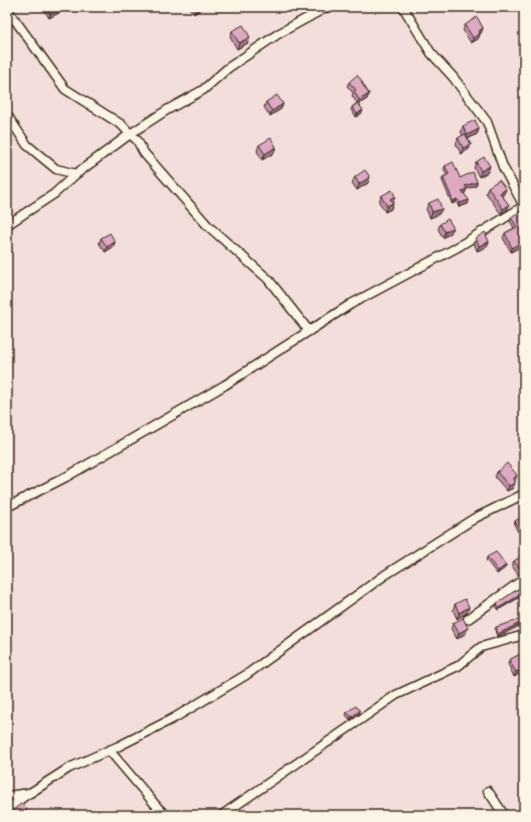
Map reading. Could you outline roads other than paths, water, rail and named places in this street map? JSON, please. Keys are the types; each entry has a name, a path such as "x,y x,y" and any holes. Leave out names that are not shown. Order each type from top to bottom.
{"street":[{"path":"7,225 54,194 76,174 130,134 202,90 228,68 278,34 327,7"},
{"path":"7,507 66,477 219,388 351,304 456,248 524,206 503,167 487,122 453,77 430,53 403,7"},
{"path":"7,9 65,89 122,125 137,140 144,153 208,226 268,279 309,331"},
{"path":"7,115 27,145 56,169 76,174"},
{"path":"7,810 69,768 174,718 246,675 385,575 475,518 524,494"},
{"path":"468,619 524,579"},
{"path":"222,815 396,695 458,666 480,647 524,635"},
{"path":"109,750 157,812 166,815"},
{"path":"488,790 504,815"},
{"path":"7,796 30,793"}]}
